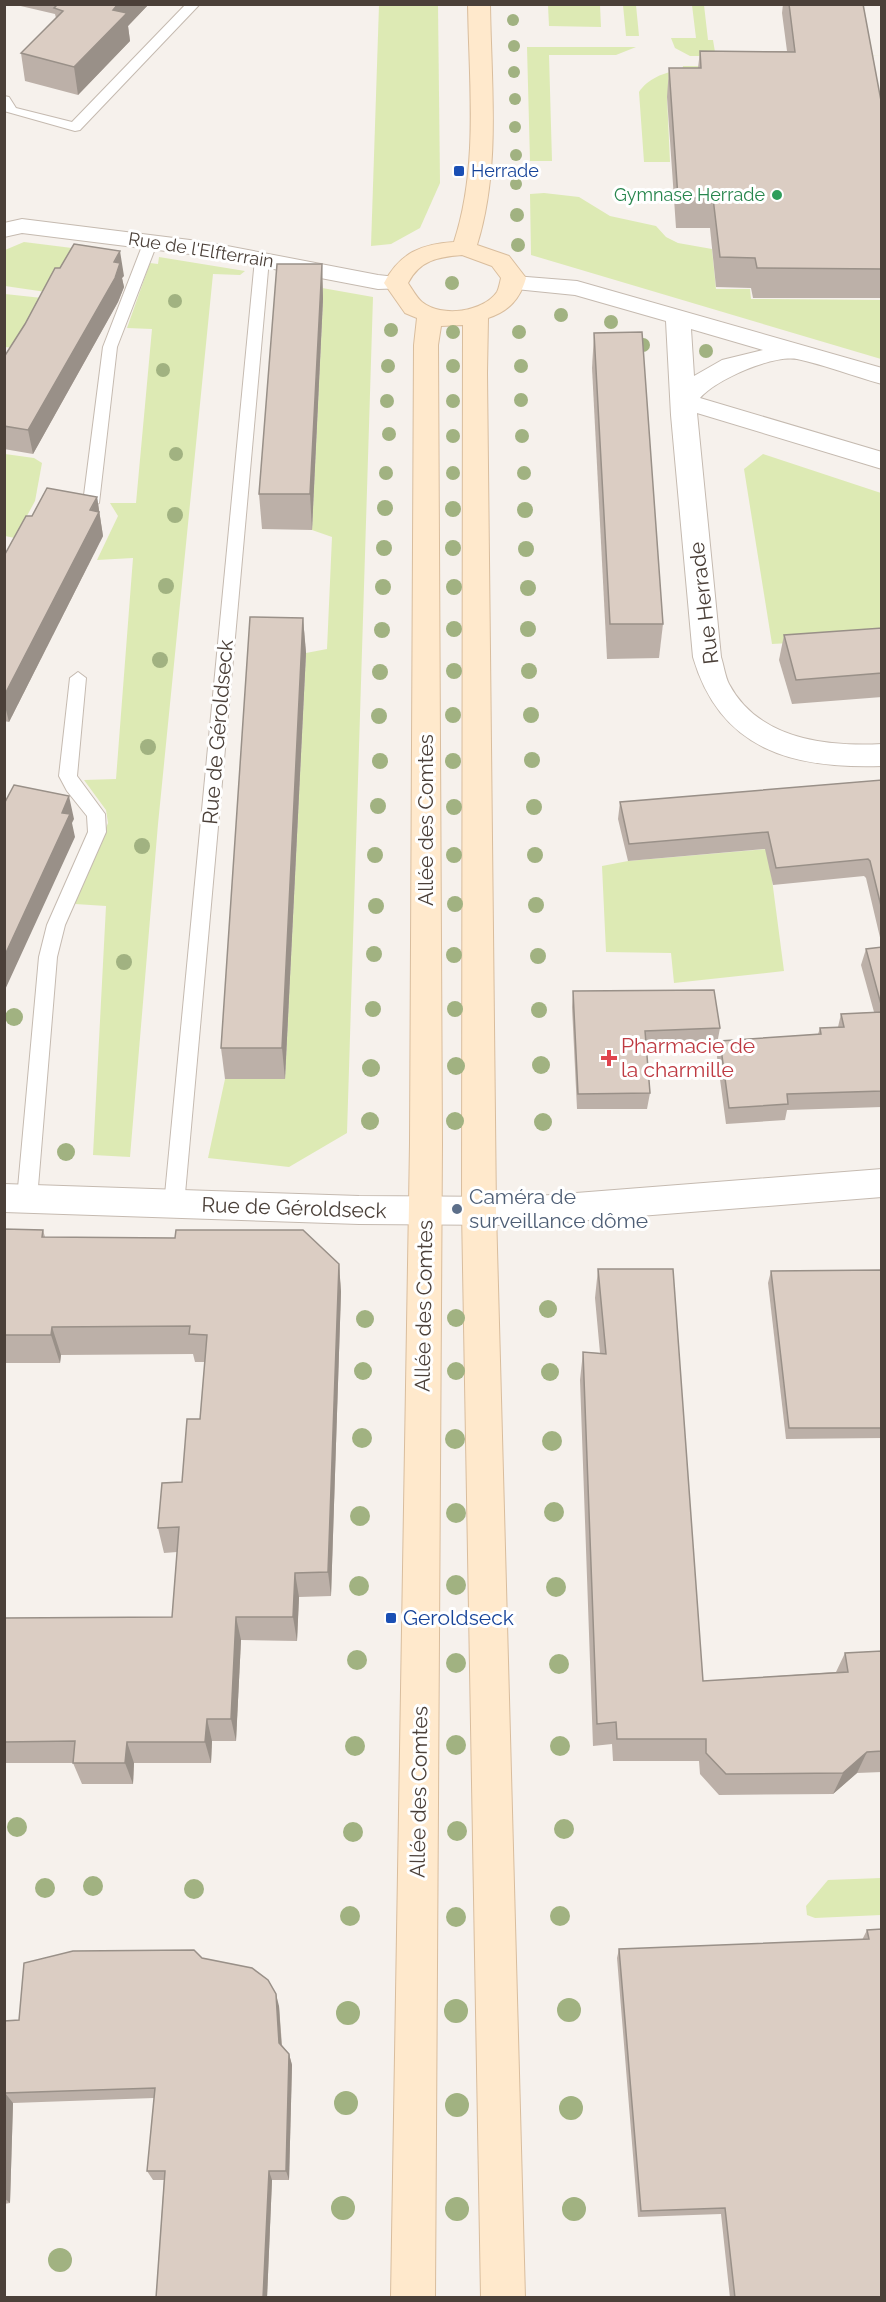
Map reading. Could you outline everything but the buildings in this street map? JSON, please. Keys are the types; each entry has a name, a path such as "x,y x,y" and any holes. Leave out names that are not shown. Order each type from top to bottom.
{"street":[{"path":"464,248 471,231 479,153 479,4"},
{"name":"Rue de l'Elfterrain","path":"4,230 32,227 151,241 396,283"},
{"path":"464,248 484,252 500,260 512,273 514,283 508,298 494,310 476,316 430,315 413,308 401,298 396,283 404,266 431,251 464,248"},
{"path":"514,283 577,288 882,376"},
{"name":"Allée des Comtes","path":"412,2298 425,1211 426,345 430,315"},
{"path":"476,316 474,373 479,1211 503,2298"},
{"name":"Rue Herrade","path":"678,317 707,657 715,684 729,707 748,725 776,741 805,751 833,755 882,755"},
{"path":"794,351 724,368 695,385 684,401 882,460"},
{"name":"Rue de Géroldseck","path":"16,1198 425,1211 525,1211 882,1183"}],"lane":[{"path":"4,100 11,111 75,127 194,4"},
{"path":"91,503 110,347 151,241"},
{"name":"Rue de Géroldseck","path":"174,1204 262,259"},
{"path":"16,1198 48,957 56,925 97,832 96,814 73,787 68,776 78,678"}],"green space":[{"path":"379,5 438,5 440,183 420,228 391,244 371,246"},
{"path":"548,5 600,5 601,27 549,26"},
{"path":"623,5 636,5 639,36 626,36"},
{"path":"692,5 704,5 708,40 713,40 715,52 881,56 690,56 675,48 671,38 696,38"},
{"path":"527,47 636,47 616,55 549,55 552,161 530,161"},
{"path":"683,66 844,67 667,97 670,162 644,162 639,92 652,79 670,72 682,71"},
{"path":"544,193 579,197 610,216 656,226 666,237 678,243 712,249 716,289 750,289 751,299 881,300 881,359 531,255 530,194"},
{"path":"24,242 80,249 68,268 60,267 46,292 5,286 5,250"},
{"path":"159,257 245,271 240,275 213,274 158,824 130,1157 93,1155 106,906 75,904 108,823 106,810 84,780 116,779 133,558 97,560 118,516 110,503 136,503 152,329 127,328 150,263 158,264"},
{"path":"277,280 373,297 347,1133 289,1167 208,1158 225,1079 285,1079 306,653 327,649 332,537 312,530 323,300"},
{"path":"5,294 42,298 13,348 5,347"},
{"path":"5,454 34,458 42,463 35,501 15,538 5,536"},
{"path":"763,454 881,493 881,638 772,644 744,469"},
{"path":"768,849 784,971 674,983 671,953 606,952 602,866 628,861"},
{"path":"881,1878 881,1915 815,1918 807,1915 806,1906 828,1880"}],"place":[{"name":"Herrade","path":"459,171"},
{"name":"Gymnase Herrade","path":"777,195"},
{"name":"Pharmacie de la charmille","path":"609,1058"},
{"name":"Caméra de surveillance dôme","path":"457,1209"},
{"name":"Geroldseck","path":"391,1618"}]}
